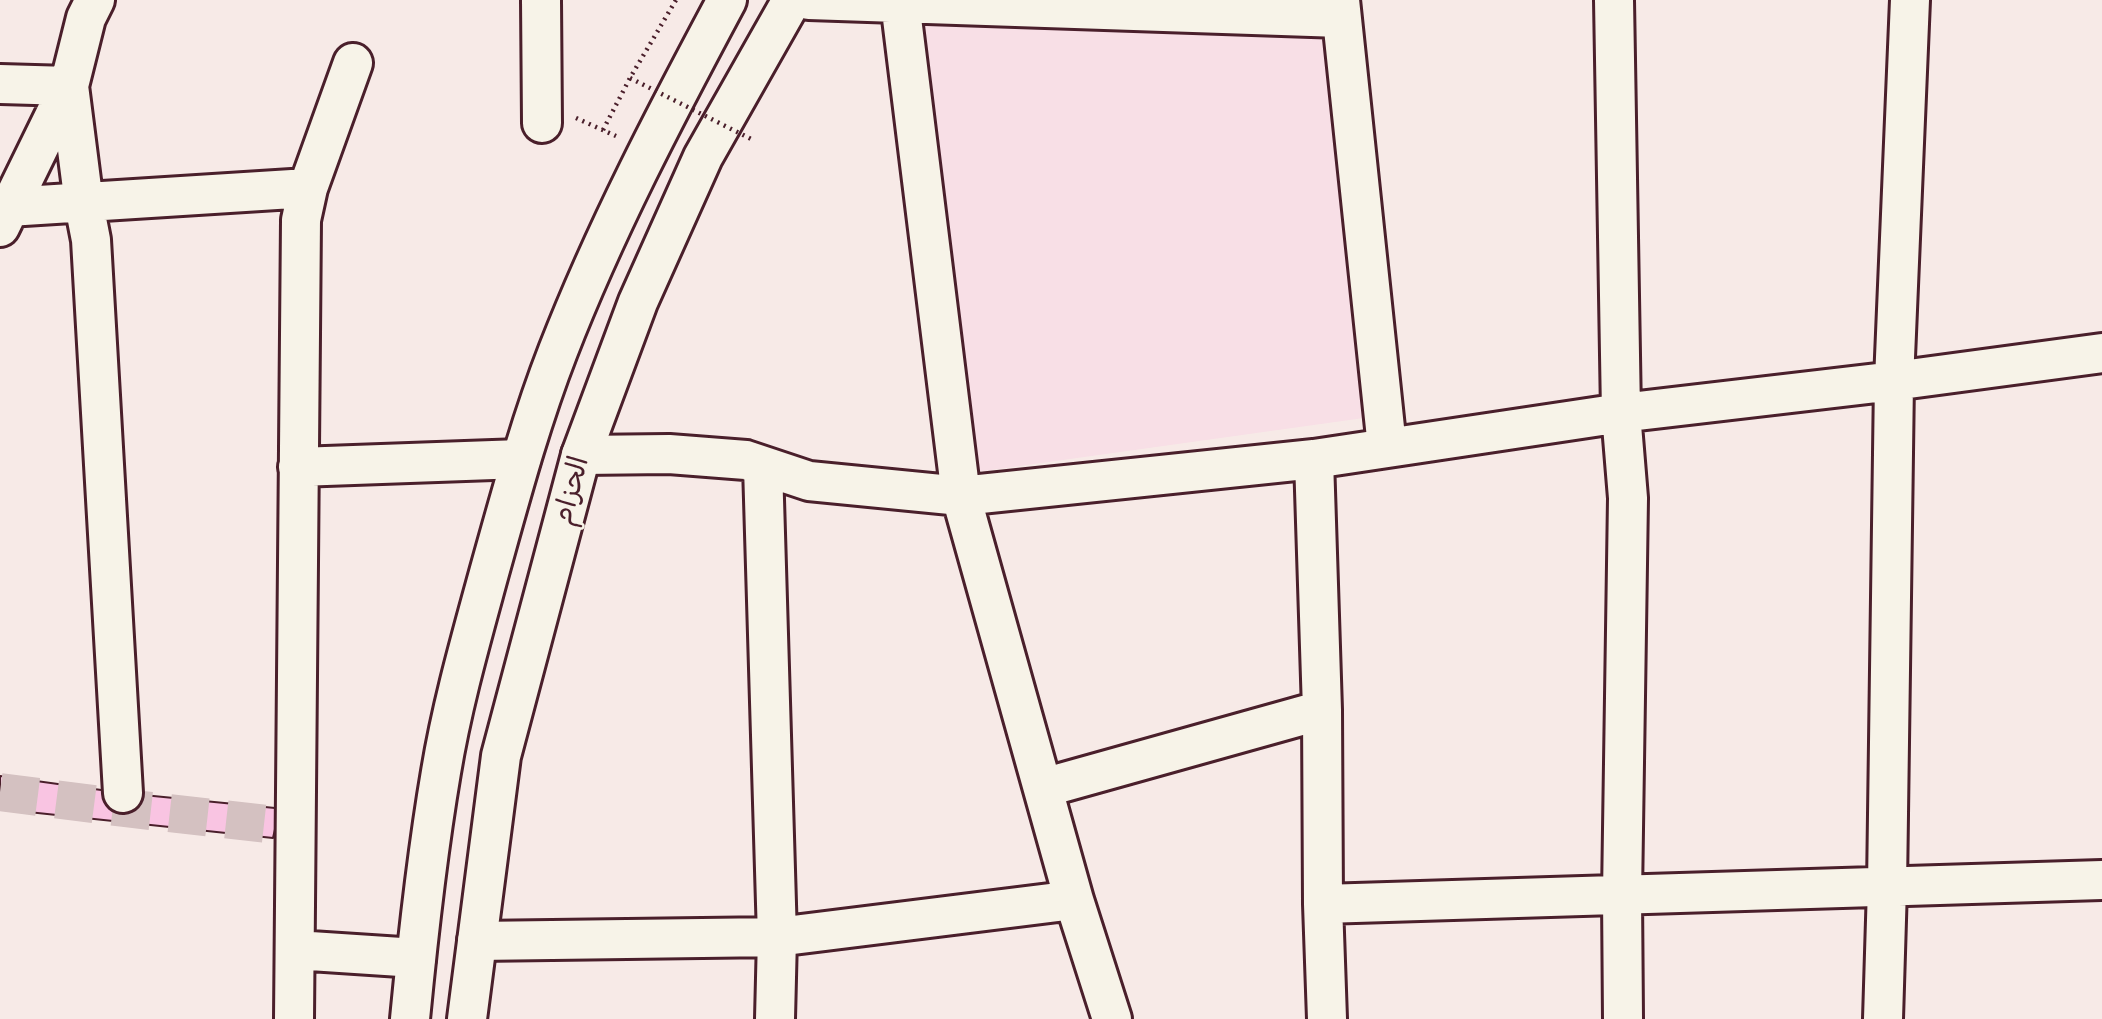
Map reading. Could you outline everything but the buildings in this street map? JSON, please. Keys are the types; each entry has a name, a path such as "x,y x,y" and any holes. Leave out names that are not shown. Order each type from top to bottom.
{"street":[{"path":"4,217 69,86 86,18 95,0"},
{"path":"541,0 542,113"},
{"name":"الحزام","path":"410,1019 425,871 452,716 521,459 563,340 615,219 727,0"},
{"name":"الحزام","path":"467,1019 501,756 581,455 638,302 703,157 792,0"},
{"path":"809,0 1341,9 1387,447"},
{"path":"1614,0 1621,413 1628,498 1622,895 1623,1019"},
{"path":"1883,1019 1894,381 1910,0"},
{"path":"900,2 961,496 1074,900 1112,1019"},
{"path":"294,1019 295,950 286,826 298,467 301,220 308,188 353,63"},
{"path":"0,83 69,86"},
{"path":"69,86 83,204 91,240 123,793"},
{"path":"4,217 83,204 308,188"},
{"path":"581,455 669,454 746,460 809,481 961,496 1314,458 1621,413 2102,353"},
{"path":"1314,458 1322,710 1323,904 1327,1019"},
{"path":"298,467 521,459"},
{"path":"763,466 777,937 775,1019"},
{"path":"1043,788 1322,710"},
{"path":"1323,904 2102,880"},
{"path":"477,941 777,937 1074,900"},
{"path":"295,950 416,958"}],"path":[{"path":"603,130 676,0"},
{"path":"630,78 753,140"},
{"path":"542,113 603,130 649,150"}],"shaded area":[{"path":"914,24 1323,38 1341,152 1371,417 977,472"}],"tunnel":[{"path":"0,792 276,825"}]}
